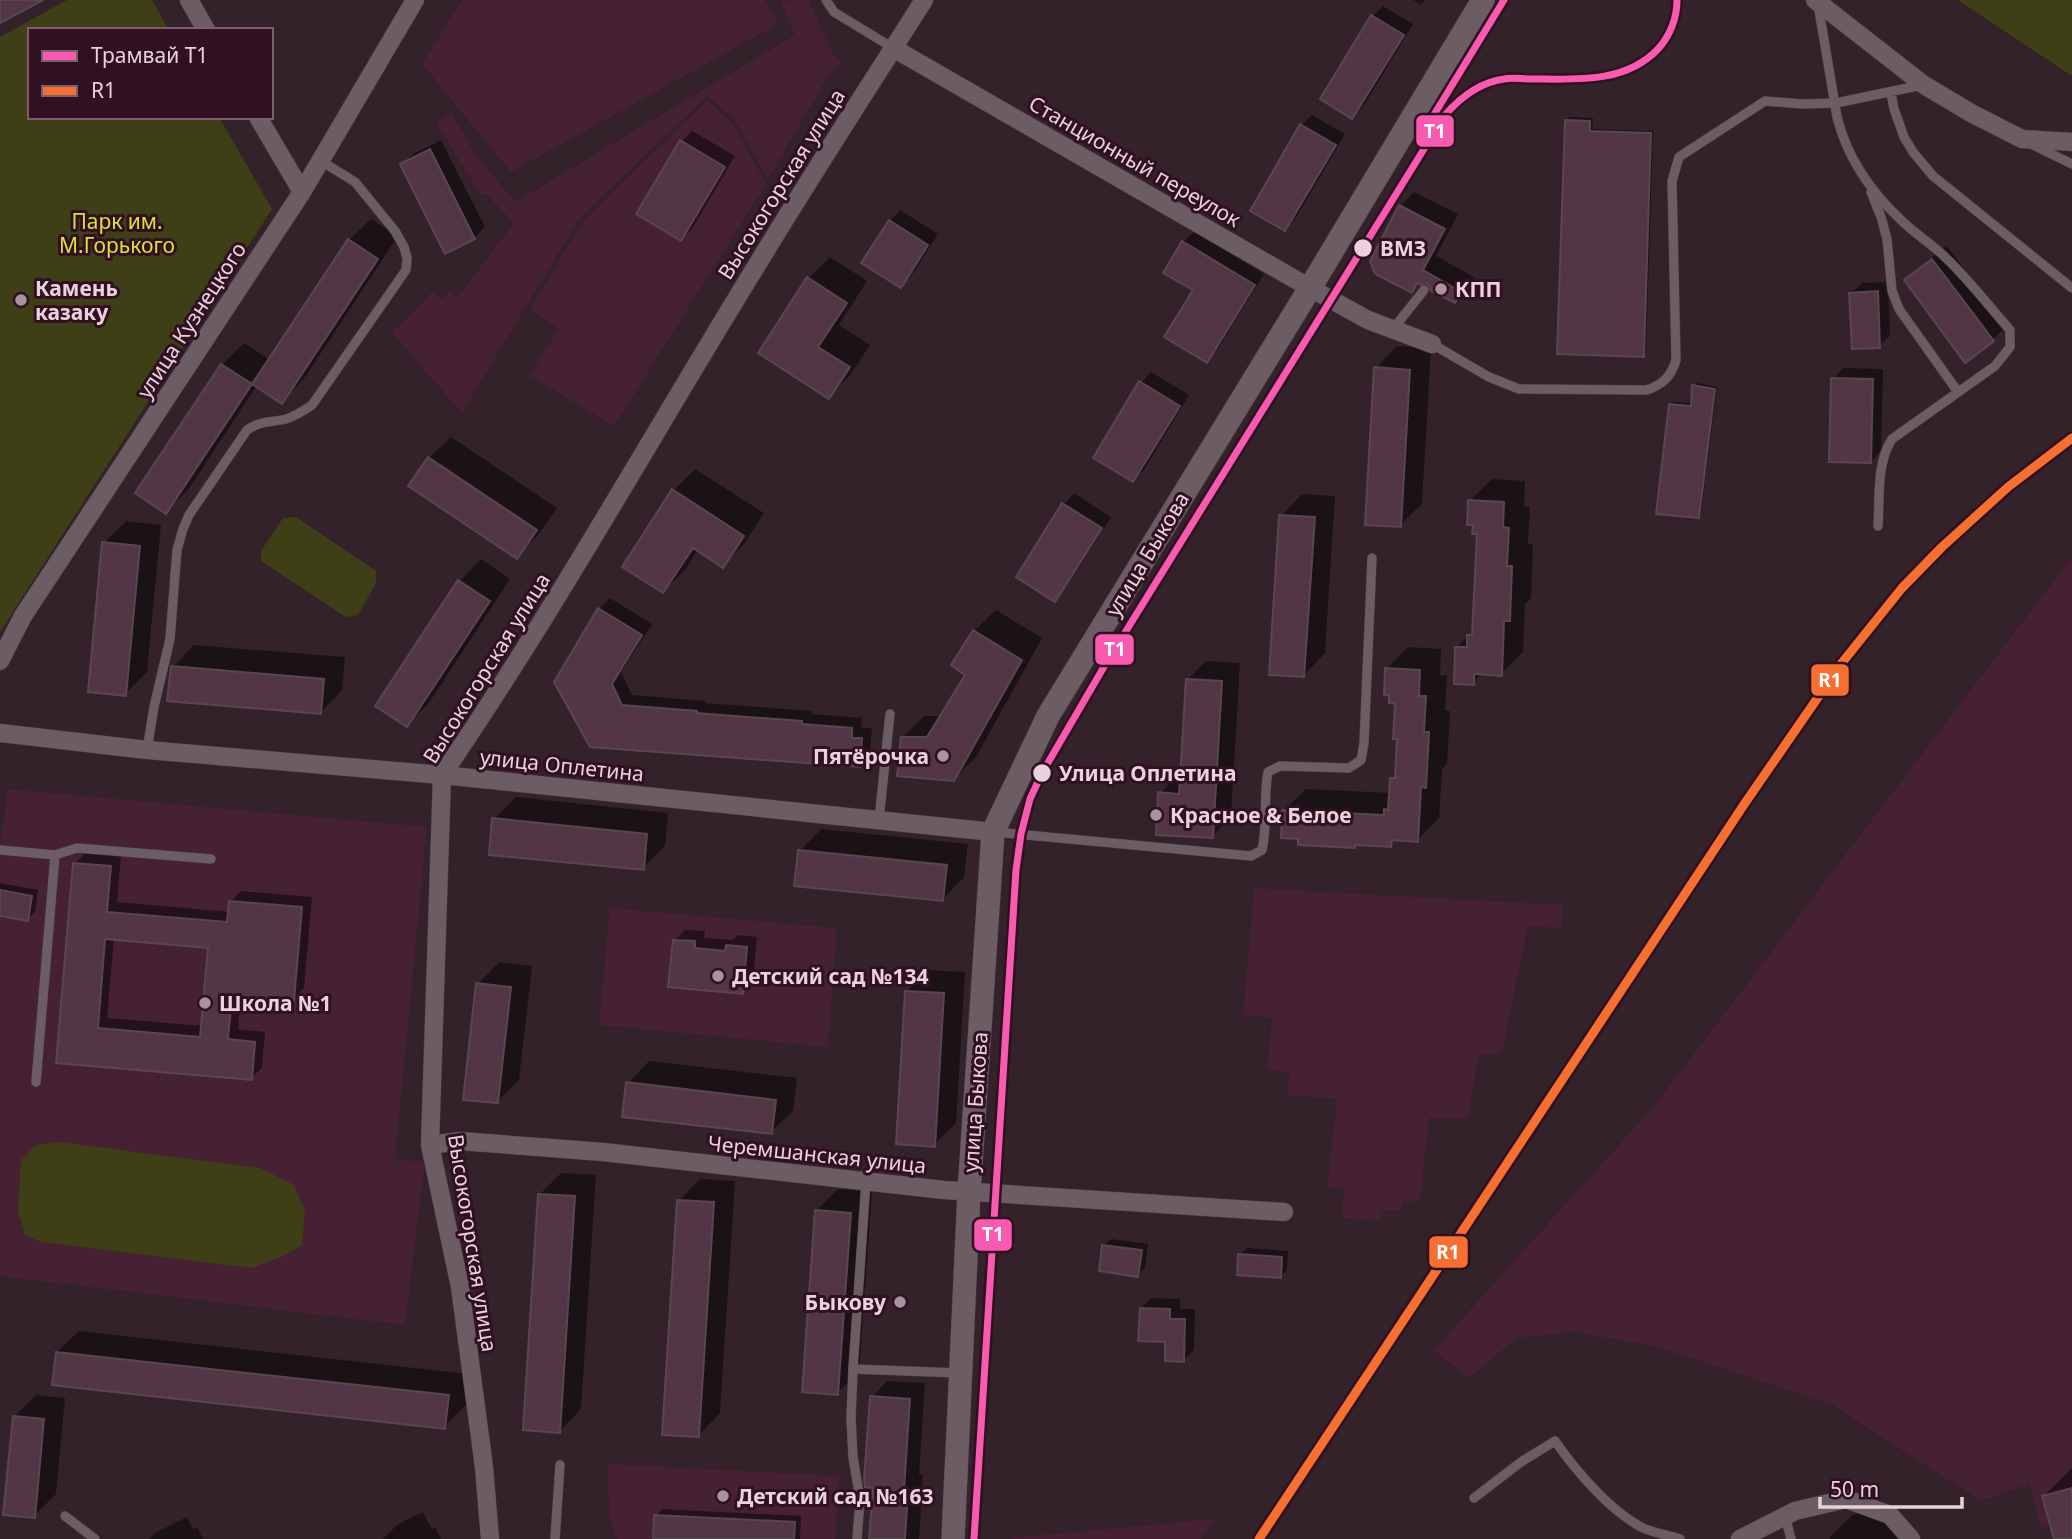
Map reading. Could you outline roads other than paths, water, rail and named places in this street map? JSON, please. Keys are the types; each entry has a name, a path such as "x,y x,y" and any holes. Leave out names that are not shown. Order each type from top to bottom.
{"street":[{"path":"189,0 205,28"},
{"name":"улица Кузнецкого","path":"0,661 23,616 302,192 415,0"},
{"name":"Высокогорская улица","path":"490,1539 484,1467 460,1287 430,1145 442,775 587,550 757,264 924,0"},
{"name":"улица Быкова","path":"953,1539 969,1192 993,832 1048,716 1483,0"},
{"path":"1816,1 1924,85 1971,113 2022,139 2072,142"},
{"name":"Станционный переулок","path":"893,48 1368,320 1432,344"},
{"path":"259,119 302,192"},
{"name":"улица Оплетина","path":"0,733 147,750 442,775 993,832"},
{"name":"Черемшанская улица","path":"430,1145 460,1141 603,1152 969,1192 1284,1212"},
{"path":"1740,1539 1795,1511 1846,1499 1890,1515 1911,1539"}],"lane":[{"name":"Станционный переулок","path":"826,0 834,12 893,48"},
{"path":"1816,1 1841,131 1855,163 1868,184 1900,220 1945,256 2010,330 2010,347 1995,366 1892,439 1885,449 1878,526"},
{"path":"1432,344 1489,377 1519,389 1647,390 1657,386 1673,371 1676,360 1672,181 1679,157 1765,101 1836,103 1924,85"},
{"path":"1891,93 1904,137 1927,169 2072,288"},
{"path":"2022,139 2072,164"},
{"path":"147,750 170,639 177,551 189,515 247,430 256,424 291,417 312,405 406,270 404,247 395,231 355,182 321,161"},
{"path":"1868,184 1887,239 1892,291 1899,309 1958,392"},
{"path":"1393,329 1424,290"},
{"path":"993,832 1251,856 1262,850 1266,834 1268,772 1280,766 1349,768 1361,760 1372,558"},
{"path":"879,820 890,714"},
{"path":"0,850 55,855 77,848 211,859"},
{"path":"36,1082 55,855"},
{"path":"857,1539 860,1500 853,1457 851,1418 866,1181"},
{"path":"853,1369 961,1373"},
{"path":"1474,1498 1521,1462 1555,1441 1604,1499 1644,1528 1680,1539"},
{"path":"555,1539 561,1465"},
{"path":"1785,1516 1791,1539"},
{"path":"65,1517 95,1539"}],"tram line":[{"name":"T1","path":"1432,118 1504,0"},
{"name":"T1","path":"974,1539 1016,870 1030,799 1042,773 1105,665 1445,115 1457,103 1487,83 1511,78 1582,79 1615,74 1630,68 1645,60 1666,38 1674,20 1677,0"}],"place":[{"name":"ВМЗ","path":"1363,248"},
{"name":"КПП","path":"1441,289"},
{"name":"Камень казаку","path":"21,300"},
{"name":"Пятёрочка","path":"943,756"},
{"name":"Улица Оплетина","path":"1042,773"},
{"name":"Красное & Белое","path":"1156,815"},
{"name":"Детский сад №134","path":"718,976"},
{"name":"Школа №1","path":"205,1003"},
{"name":"Быкову","path":"900,1302"},
{"name":"Детский сад №163","path":"723,1496"}],"park label":[{"name":"Парк им. М.Горького","path":"117,233"}]}
